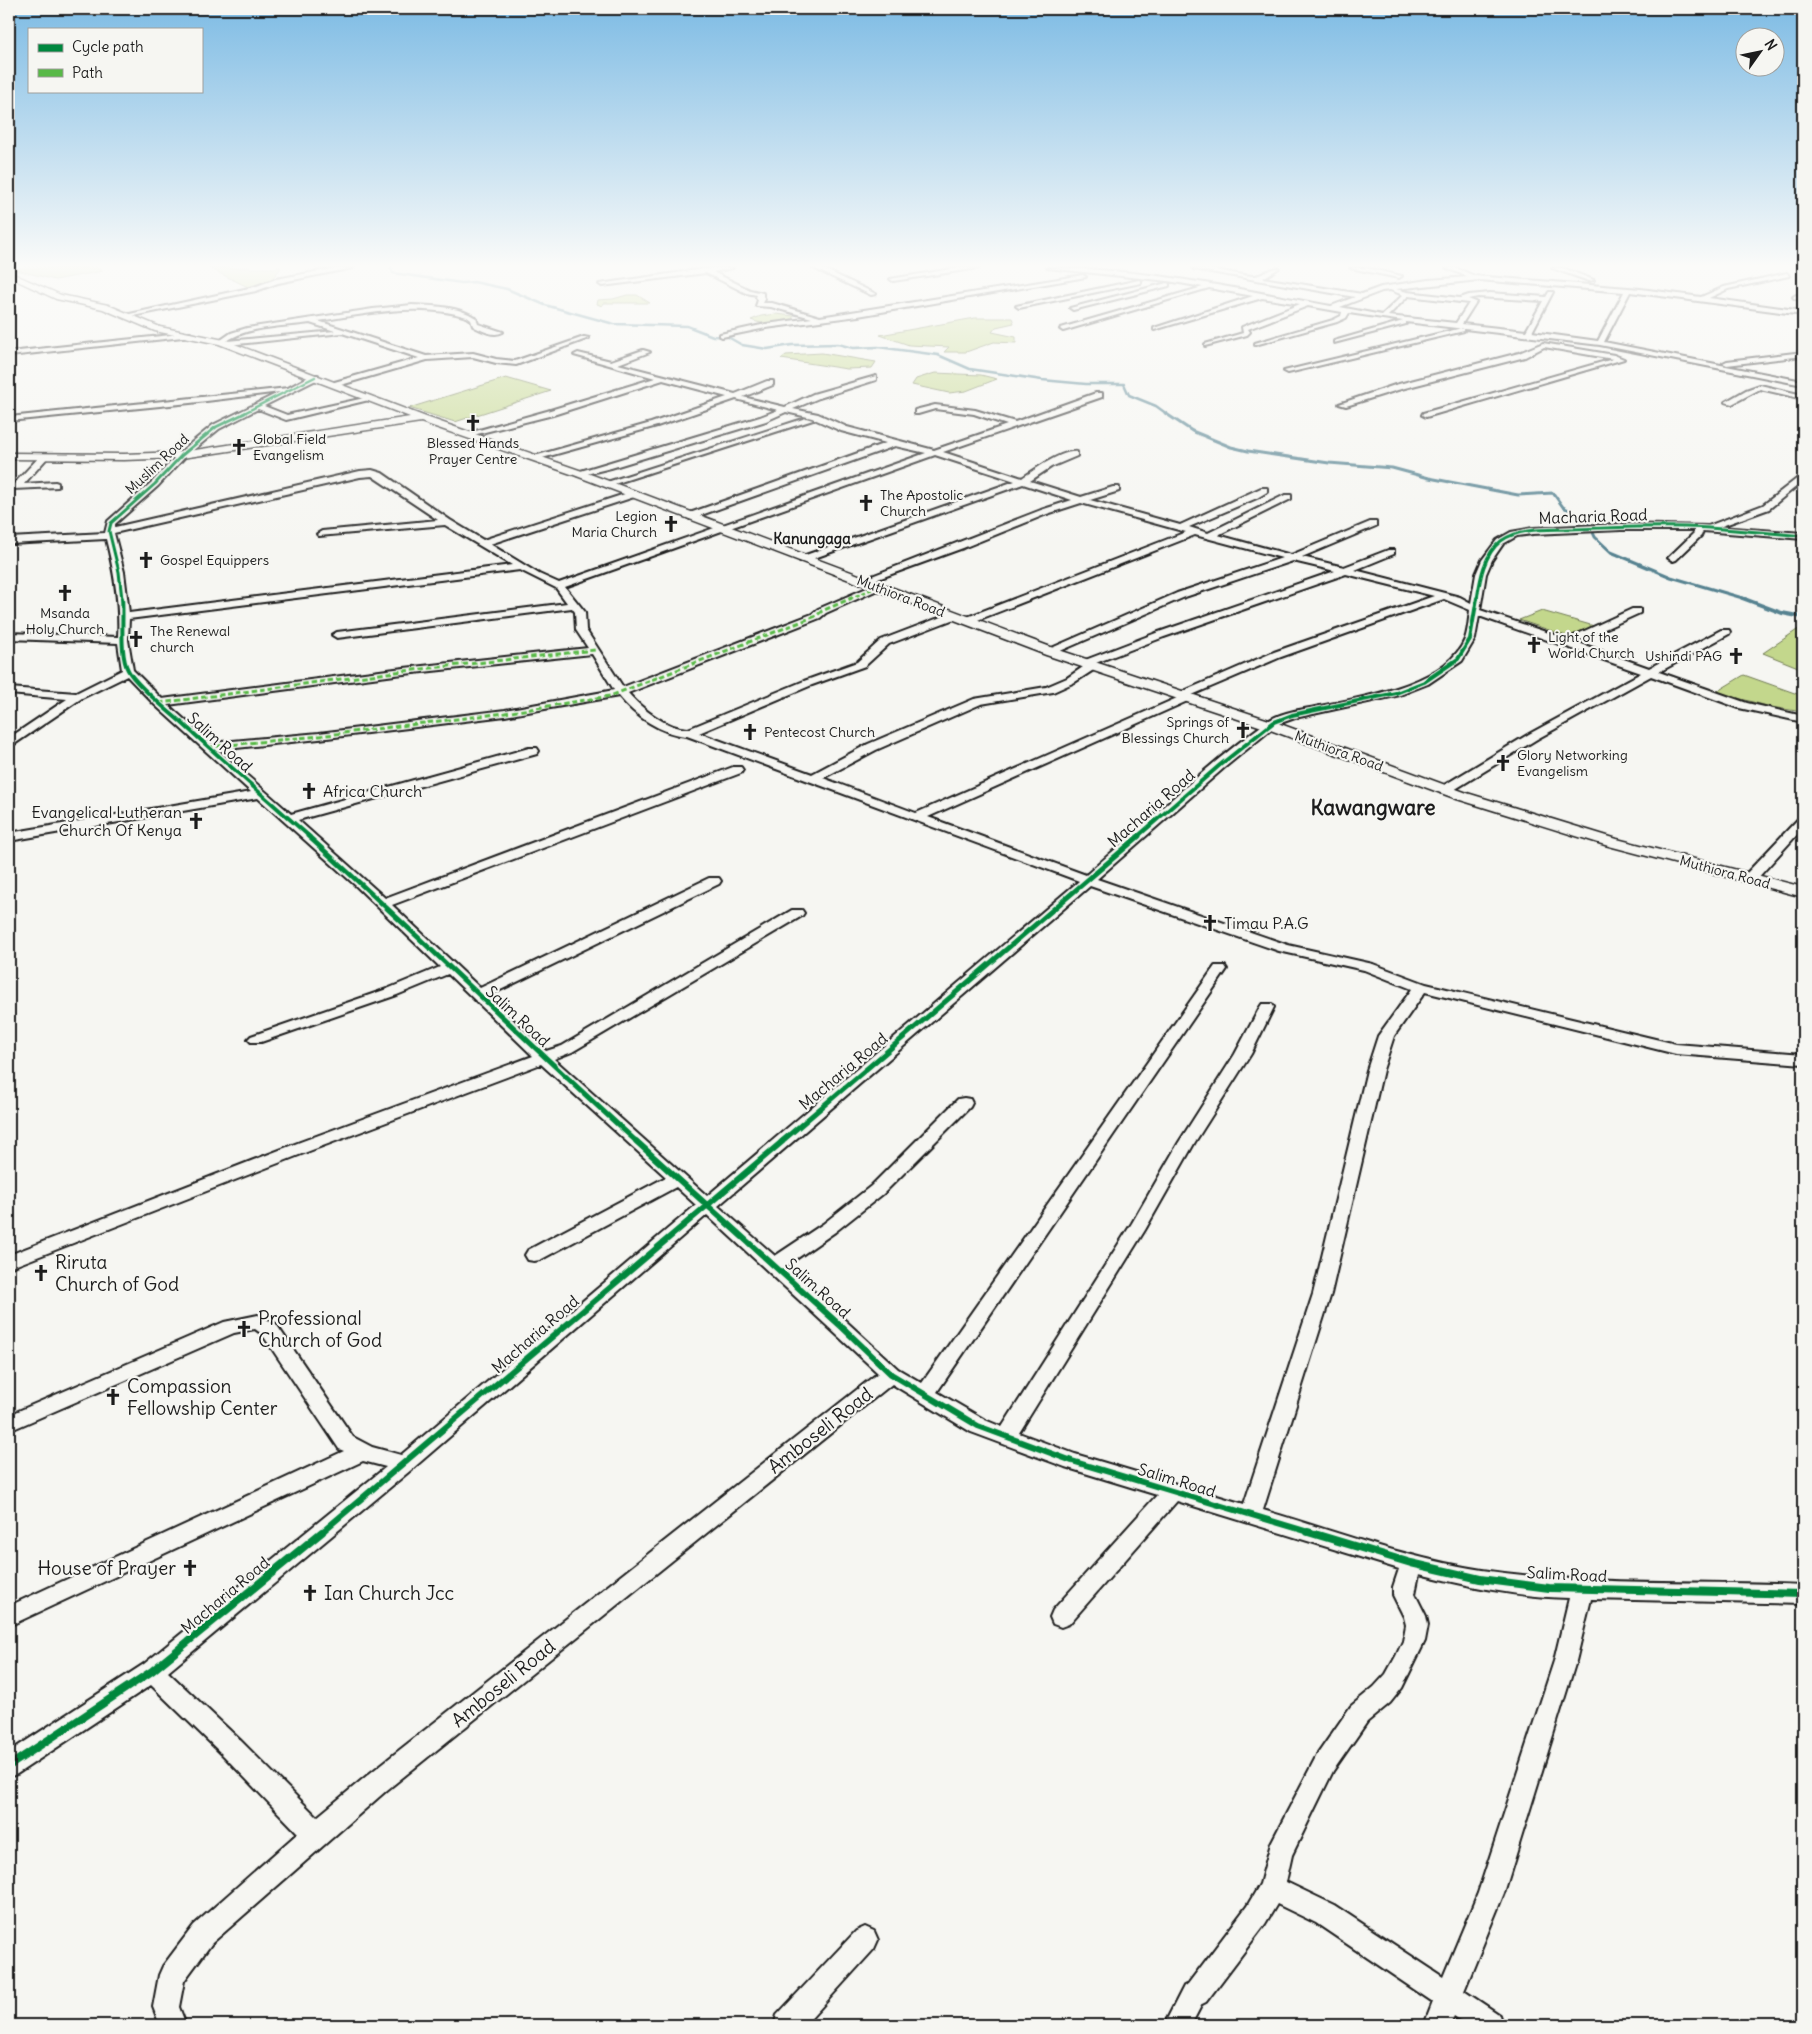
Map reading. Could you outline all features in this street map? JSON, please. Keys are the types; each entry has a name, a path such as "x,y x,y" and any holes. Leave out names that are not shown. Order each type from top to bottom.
{"street":[{"name":"Muthiora Road","path":"276,363 423,419 578,473 1087,666 1131,678 1270,725 1445,790 1611,842 1803,892"},
{"path":"334,385 409,363"},
{"path":"606,363 815,416 844,429 937,453 1080,500 1194,532 1344,571 1400,583 1456,599 1474,609 1720,698 1783,716 1803,719"},
{"path":"1288,371 1321,363"},
{"path":"1343,404 1398,387 1491,363"},
{"path":"1426,416 1610,363"},
{"path":"1671,368 1681,363"},
{"path":"1702,363 1803,383"},
{"path":"1713,365 1730,363"},
{"name":"Muslim Road","path":"109,534 114,518 155,484 182,455 216,426 314,377"},
{"path":"468,434 550,413 661,378"},
{"path":"578,473 608,466 763,418 816,396 873,378"},
{"path":"535,457 632,433 738,397 770,383"},
{"path":"1729,402 1760,387 1803,397"},
{"path":"9,419 292,389"},
{"path":"559,586 851,481 1099,396"},
{"path":"256,406 286,418 370,398"},
{"path":"918,412 936,407 975,412 1014,425"},
{"path":"9,456 182,455 423,419"},
{"path":"605,484 809,420"},
{"path":"690,516 895,443"},
{"path":"803,559 1024,481 1048,465 1074,454"},
{"path":"12,487 44,457"},
{"path":"9,541 109,534 231,502 368,473 379,476 447,522 536,576 559,586 580,612 581,630 622,693 663,726 683,733 689,733 815,778 1087,880 1284,948 1368,967 1421,987 1676,1048 1803,1059"},
{"path":"1673,558 1702,528 1766,507 1803,476"},
{"path":"12,487 55,485"},
{"path":"864,581 1080,500 1116,489"},
{"path":"1180,528 1264,490"},
{"path":"484,543 631,494"},
{"path":"1209,536 1288,497"},
{"path":"322,534 447,522"},
{"path":"1050,652 1180,595 1292,558 1373,524"},
{"name":"Macharia Road","path":"9,1766 152,1671 404,1464 1220,765 1270,725 1292,715 1396,693 1424,682 1458,659 1464,652 1470,638 1481,574 1486,560 1500,542 1514,534 1533,531 1637,527 1702,528 1803,536"},
{"path":"966,621 1194,532"},
{"path":"9,743 78,696 128,671 123,640 124,618 119,572 109,534"},
{"path":"815,778 872,747 978,701 1049,690 1087,666 1160,634 1344,571 1391,552"},
{"path":"124,618 522,567"},
{"path":"208,747 505,713 622,693 816,616 822,611 879,586"},
{"path":"917,817 1185,696 1223,675 1443,596"},
{"path":"337,635 574,604"},
{"path":"1568,642 1636,611"},
{"path":"689,733 808,683 861,664 885,642 953,616"},
{"path":"1445,790 1530,737 1651,672 1687,650 1725,632"},
{"path":"9,636 123,640"},
{"path":"158,704 231,692 595,650"},
{"name":"Salim Road","path":"128,671 158,704 383,904 544,1058 774,1265 891,1374 978,1426 1072,1461 1172,1492 1411,1564 1480,1579 1549,1588 1803,1594"},
{"path":"9,691 78,696"},
{"path":"288,819 533,751"},
{"path":"383,904 737,770"},
{"path":"9,838 260,794"},
{"path":"1750,878 1791,832 1803,822"},
{"path":"478,995 714,881"},
{"path":"9,1262 306,1146 567,1049 797,913"},
{"path":"256,1039 392,992 450,968"},
{"path":"925,1396 1220,969"},
{"path":"1251,1516 1322,1294 1375,1070 1386,1036 1421,987"},
{"path":"1007,1436 1139,1226 1187,1142 1243,1054 1267,1007"},
{"path":"774,1265 829,1228 876,1190 964,1103"},
{"path":"534,1255 678,1178"},
{"path":"9,1423 231,1327 258,1322 269,1329 346,1443 362,1452 404,1464"},
{"name":"Amboseli Road","path":"173,2025 166,2007 172,1976 203,1934 316,1834 891,1374"},
{"path":"9,1616 362,1452"},
{"path":"1061,1617 1172,1492"},
{"path":"1177,2025 1193,1995 1197,1993 1256,1915 1272,1888 1280,1852 1325,1763 1359,1714 1382,1695 1394,1681 1414,1641 1417,1625 1415,1616 1404,1596 1404,1587 1411,1564"},
{"path":"1437,2025 1491,1893 1565,1661 1582,1589"},
{"path":"152,1671 232,1748 316,1834"},
{"path":"1272,1888 1325,1914 1490,2025"},
{"path":"786,2025 865,1940"}],"green space":[{"path":"807,363 875,363 872,368 847,369"},
{"path":"935,373 981,375 997,379 966,391 949,393 912,385 916,379"},
{"path":"506,378 551,391 455,422 409,408"},
{"path":"1542,611 1594,626 1570,637 1519,620"},
{"path":"1803,626 1803,669 1763,653"},
{"path":"1744,675 1803,696 1803,712 1771,707 1716,692"}],"waterway":[{"path":"956,363 970,369 1042,380 1086,384 1124,384 1129,395 1156,406 1167,414"},
{"path":"1165,413 1192,431 1231,447 1248,451 1329,463 1392,468 1429,478 1518,495 1553,493 1563,507 1587,519 1595,537 1611,552 1671,577 1746,599"},
{"path":"1742,598 1782,613 1803,617"}],"marked path":[{"path":"208,747 319,736 505,713 610,696 816,616 822,611 879,586"},
{"path":"159,703 395,672 595,650"}],"cycle path":[{"path":"315,377 216,427 182,455 155,484 111,523 109,531 119,572 124,617 123,640 125,662 128,671 159,703 360,882 544,1058 843,1328 891,1374 978,1426 1072,1461 1411,1563 1480,1579 1549,1588 1803,1594"},
{"path":"9,1766 152,1671 217,1619 404,1464 1078,889 1220,765 1274,722 1292,715 1396,693 1424,682 1458,659 1470,639 1481,574 1487,560 1500,542 1514,534 1533,531 1621,527 1687,527 1803,536"}],"place":[{"name":"Blessed Hands Prayer Centre","path":"473,423"},
{"name":"Global Field Evangelism","path":"239,447"},
{"name":"The Apostolic Church","path":"866,503"},
{"name":"Legion Maria Church","path":"671,524"},
{"name":"Gospel Equippers","path":"146,560"},
{"name":"Msanda Holy Church","path":"65,593"},
{"name":"The Renewal church","path":"136,639"},
{"name":"Light of the World Church","path":"1534,645"},
{"name":"Ushindi PAG","path":"1736,656"},
{"name":"Springs of Blessings Church","path":"1243,730"},
{"name":"Pentecost Church","path":"750,732"},
{"name":"Glory Networking Evangelism","path":"1503,763"},
{"name":"Africa Church","path":"309,791"},
{"name":"Evangelical Lutheran Church Of Kenya","path":"196,821"},
{"name":"Timau P.A.G","path":"1210,923"},
{"name":"Riruta Church of God","path":"41,1273"},
{"name":"Professional Church of God","path":"244,1329"},
{"name":"Compassion Fellowship Center","path":"113,1397"},
{"name":"House of Prayer","path":"190,1568"},
{"name":"Ian Church Jcc","path":"310,1593"}],"district":[{"name":"Kanungaga","path":"812,539"},
{"name":"Kawangware","path":"1373,808"}]}
